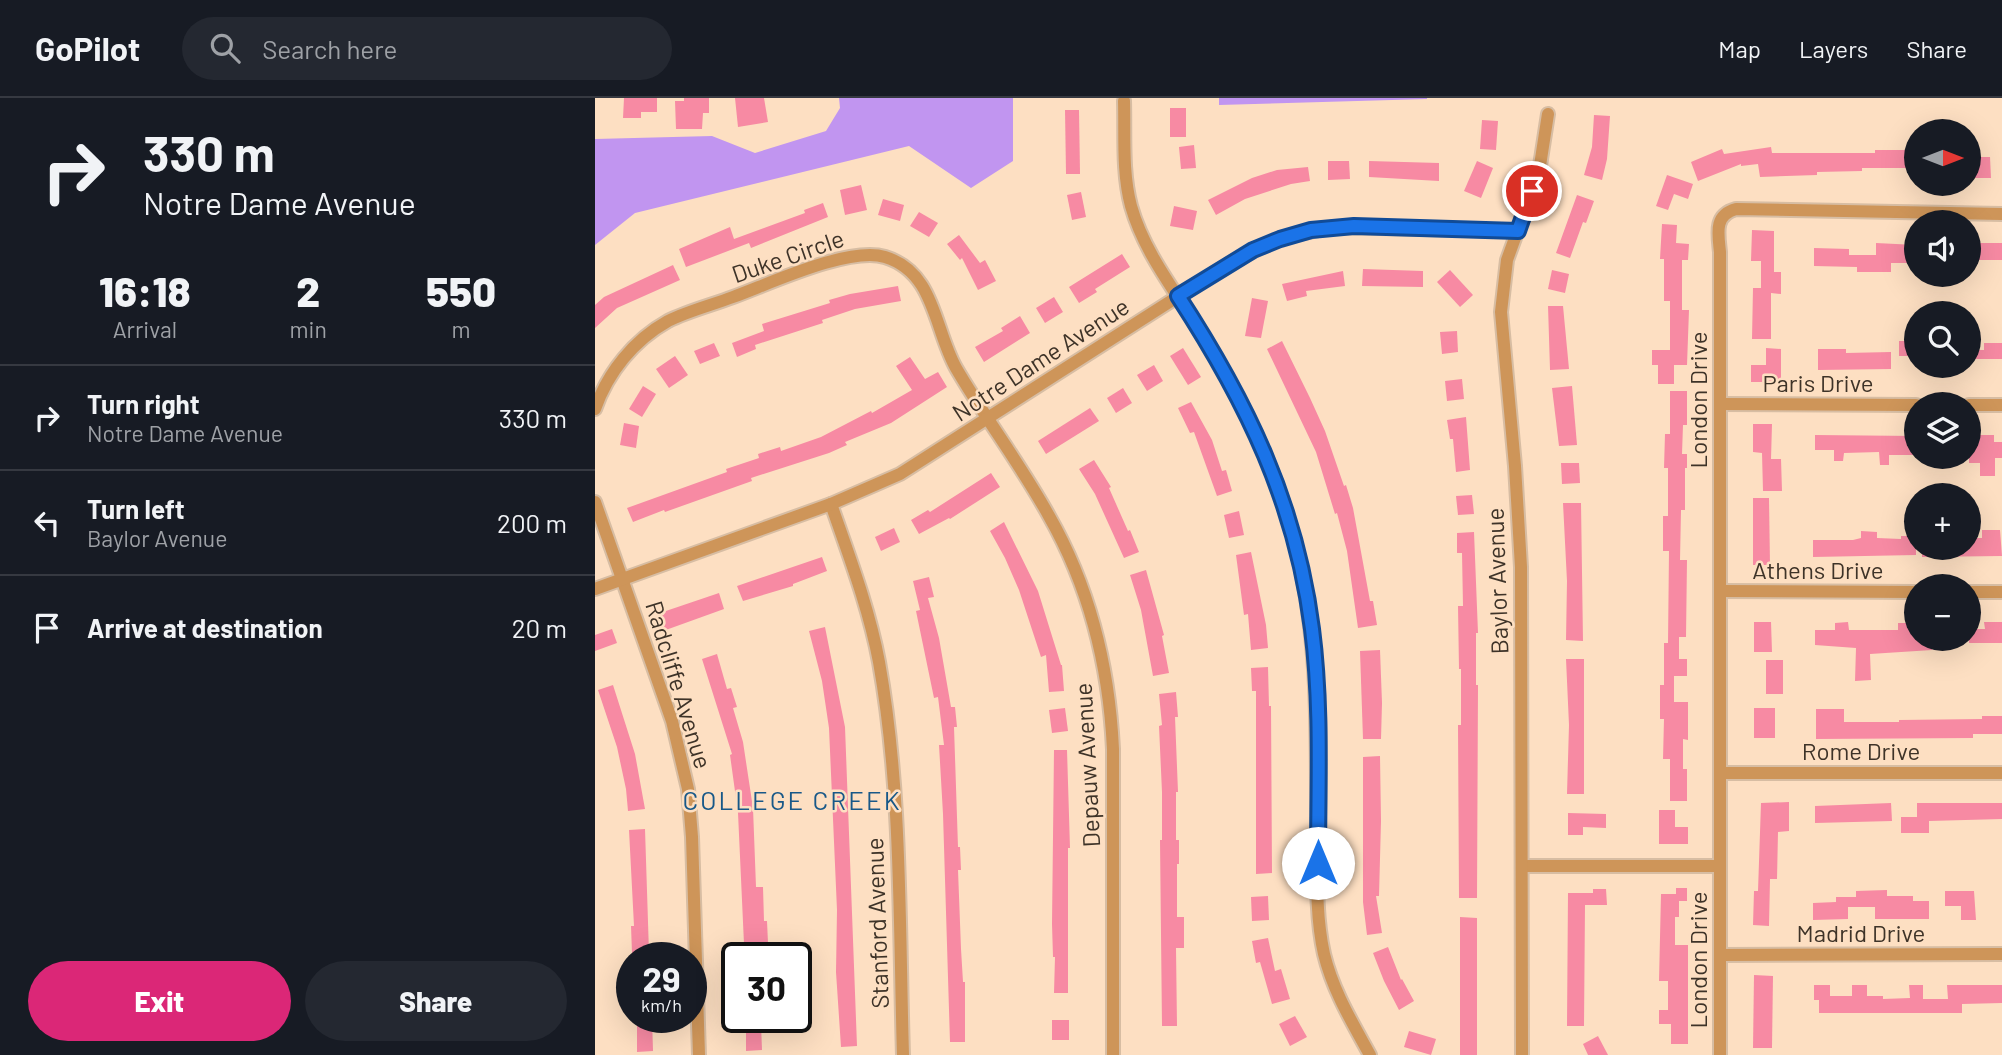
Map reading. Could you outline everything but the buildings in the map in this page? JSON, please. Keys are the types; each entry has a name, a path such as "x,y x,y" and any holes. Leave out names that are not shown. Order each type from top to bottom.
{"street":[{"path":"1124,101 1125,169 1132,209 1147,245 1250,418 1273,472 1295,541 1307,597 1316,669 1320,932 1332,982 1370,1055"},
{"name":"Baylor Avenue","path":"1522,1055 1521,567 1501,312 1507,260 1539,172 1548,114"},
{"name":"London Drive","path":"1720,1055 1720,220 1736,209 2002,214"},
{"name":"Notre Dame Avenue","path":"595,589 831,505 900,474 1178,296 1253,250 1280,239 1311,230 1354,226 1518,231"},
{"name":"Duke Circle","path":"595,409 604,387 624,357 668,321 845,257 875,255 899,262 922,283 929,295 944,344 988,418"},
{"name":"Paris Drive","path":"1720,404 1904,405"},
{"path":"1981,405 2002,405"},
{"name":"Depauw Avenue","path":"988,418 1049,515 1069,554 1089,607 1104,667 1113,749 1113,1055"},
{"path":"595,502 622,579"},
{"name":"Stanford Avenue","path":"831,505 865,604 878,659 889,727 903,1055"},
{"name":"Radcliffe Avenue","path":"622,579 672,721 688,789 699,1055"},
{"name":"Athens Drive","path":"1720,591 1904,592"},
{"path":"1981,592 2002,592"},
{"name":"Rome Drive","path":"1720,774 2002,773"},
{"name":"London Drive","path":"1523,866 1720,866"},
{"name":"Madrid Drive","path":"1720,955 2002,954"}],"shaded area":[{"path":"839,98 1013,98 1013,161 971,188 909,146 635,213 595,245 595,139 712,136 755,153 826,131 840,108"},
{"path":"1219,98 1427,98 1427,99 1219,105"}],"district":[{"name":"COLLEGE CREEK","path":"792,801"}],"route":[{"path":"1318,863 1316,669 1313,631 1295,541 1273,472 1250,418 1178,296 1253,250 1311,230 1354,226 1518,231 1532,191"}]}
